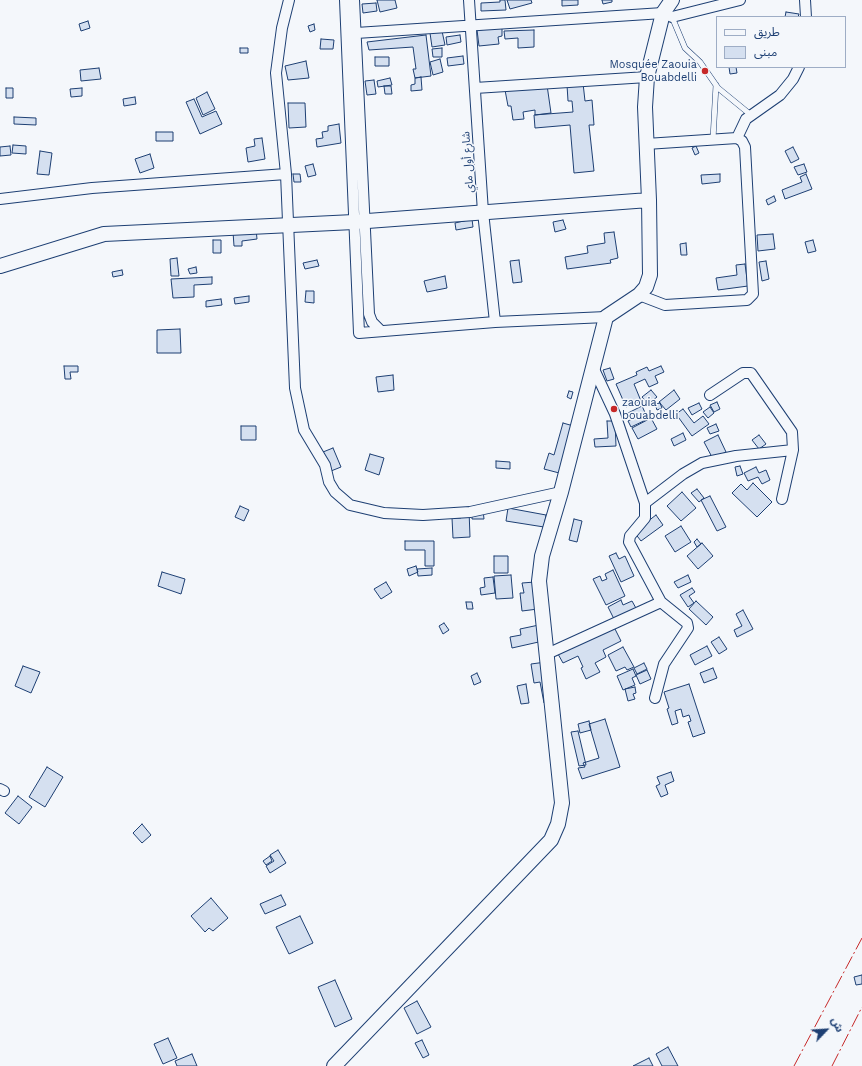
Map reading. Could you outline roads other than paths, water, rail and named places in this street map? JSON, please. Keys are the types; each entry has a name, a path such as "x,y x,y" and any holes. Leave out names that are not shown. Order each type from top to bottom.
{"street":[{"path":"289,0 282,28 276,73 286,174 295,388 304,430 326,465 329,482 335,492 350,505 384,513 423,515 470,512 561,492"},
{"path":"345,0 359,221 369,314 372,322 381,331"},
{"path":"354,0 356,33 359,221 359,333 495,322 606,317 639,295 646,287 650,275 649,200 644,107 647,77 672,0"},
{"name":"شارع أول ماي","path":"469,0 483,212 495,322"},
{"path":"356,33 471,25 668,15 740,0"},
{"path":"805,0 806,16"},
{"path":"737,138 746,119 780,95 793,79 798,68"},
{"path":"475,88 647,77"},
{"path":"646,144 737,138"},
{"path":"639,295 665,305 747,300 752,297 745,147 737,138"},
{"path":"0,199 92,188 286,174"},
{"path":"0,266 104,234 359,221 649,200"},
{"path":"334,1066 551,840 558,824 562,803 539,581 542,556 561,492 606,317"},
{"path":"593,367 615,414 645,503 645,518 630,536 629,542 661,602 687,623 688,628 664,664 655,698"},
{"path":"710,395 743,373 751,373 792,432 793,450 782,499"},
{"path":"645,503 683,474 702,464 736,456 793,450"},
{"path":"547,654 661,602"}],"lane":[{"path":"668,15 685,48 700,62 716,85 751,115"},
{"path":"713,140 716,85"}],"place":[{"name":"Mosquée Zaouia Bouabdelli","path":"705,71"},
{"name":"zaouia bouabdelli","path":"614,409"}]}
